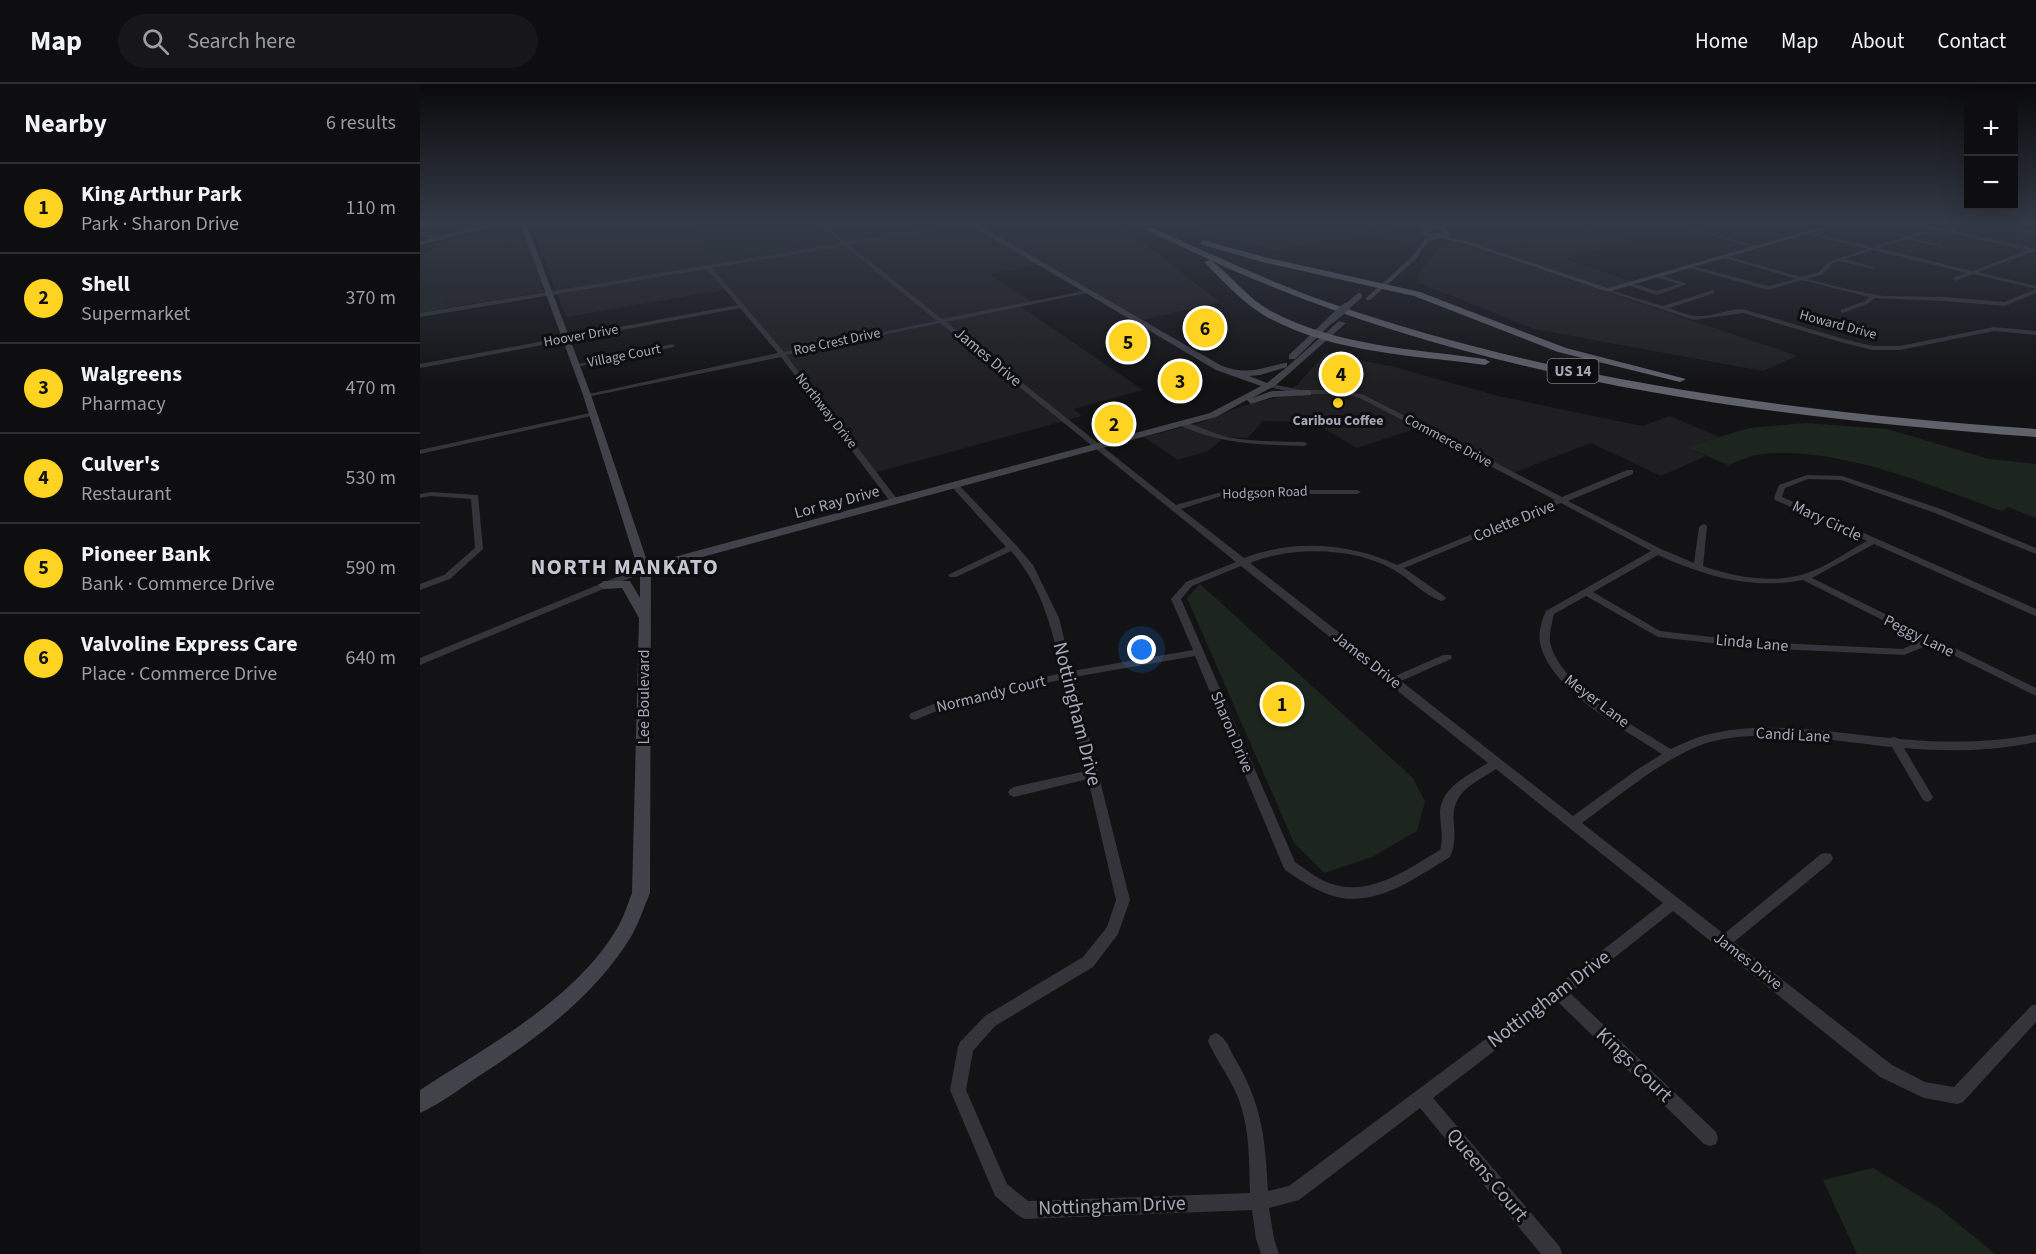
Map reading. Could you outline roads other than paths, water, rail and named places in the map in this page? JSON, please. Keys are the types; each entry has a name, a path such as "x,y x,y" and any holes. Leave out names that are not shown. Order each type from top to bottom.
{"highway":[{"path":"1224,276 1256,306 1282,321 1316,333 1679,391"},
{"name":"US 14","path":"1256,276 1305,297 1403,330 1522,360 1679,391 1864,417 2036,433"},
{"name":"US 14","path":"1279,276 1320,293 1458,337 1620,374 1785,400 1944,420 2036,427"},
{"path":"1334,276 1379,283 1429,297"},
{"path":"1395,276 1393,282 1395,286 1429,297 1487,323 1562,350 1688,381"},
{"path":"1719,387 1785,400"}],"street":[{"name":"Lee Boulevard","path":"420,1102 527,1030 594,975 617,946 634,917 641,893 644,569 594,414 543,276"},
{"path":"420,315 649,276"},
{"name":"Northway Drive","path":"716,276 781,353 896,502"},
{"name":"James Drive","path":"886,276 1174,508 1886,1071 1924,1090 1957,1096 2036,1011"},
{"name":"Commerce Drive","path":"1061,276 1238,377 1308,393 1344,392 1362,396 1562,502 1658,551 1698,568 1763,582 1803,578 1871,542"},
{"name":"Lor Ray Drive","path":"1288,367 1328,336 1368,298 1387,276"},
{"name":"Lor Ray Drive","path":"420,662 644,569 1100,447 1222,411 1273,383 1316,333 1359,296 1394,276"},
{"name":"Howard Drive","path":"1565,276 1702,319 1729,310 1743,311 1873,348 1900,348 1994,329 2036,333"},
{"path":"1608,290 1627,284 1657,276 1684,284 1657,293 1627,284"},
{"path":"1718,276 1761,288 1773,287 1812,276"},
{"path":"1789,276 1872,297 1932,298 2005,304 2036,289"},
{"path":"1955,279 1964,276"},
{"path":"1986,276 2036,289"},
{"path":"1918,289 1932,298"},
{"name":"Roe Crest Drive","path":"587,395 1087,291"},
{"path":"1663,308 1713,292"},
{"path":"1843,311 1867,302 1872,297"},
{"name":"Hoover Drive","path":"420,366 741,306"},
{"name":"Village Court","path":"576,365 672,346"},
{"path":"1212,364 1244,374 1288,367 1287,381 1294,388 1308,393"},
{"path":"1212,364 1239,388 1237,396 1222,411"},
{"path":"1222,411 1269,395 1308,393"},
{"path":"420,452 594,414"},
{"path":"1184,424 1218,439 1249,443 1304,444"},
{"name":"Colette Drive","path":"1397,568 1562,502 1630,472"},
{"name":"Mary Circle","path":"2036,551 1938,511 1842,478 1807,477 1782,487 1778,498 1871,542 2036,613"},
{"name":"Nottingham Drive","path":"955,486 1028,565 1054,618 1123,900 1113,930 1088,962 990,1021 966,1047 958,1090 1001,1190 1025,1210 1261,1201 1293,1194 1559,993 1674,902"},
{"name":"Hodgson Road","path":"1174,508 1228,492 1357,492"},
{"path":"420,496 431,494 475,497 479,549 447,577 420,587"},
{"path":"1698,568 1703,527"},
{"path":"954,575 1013,547"},
{"name":"Sharon Drive","path":"1441,598 1397,568 1357,553 1306,548 1280,550 1244,562 1189,584 1176,599 1290,866 1310,881 1330,891 1358,894 1385,889 1445,853 1450,844 1447,806 1452,795 1497,762"},
{"name":"Meyer Lane","path":"1658,551 1549,613 1545,643 1562,676 1584,695 1672,755"},
{"name":"Peggy Lane","path":"1803,578 2036,692"},
{"path":"604,585 626,584 643,617"},
{"name":"Linda Lane","path":"1585,591 1658,634 1755,645 1904,652 1929,641"},
{"name":"Normandy Court","path":"915,716 941,705 1067,675 1198,652"},
{"path":"1393,681 1448,657"},
{"name":"Candi Lane","path":"1574,822 1672,755 1707,738 1739,733 1771,732 1974,748 2036,738"},
{"path":"1894,741 1927,798"},
{"path":"1014,792 1092,774"},
{"path":"1724,942 1826,858"},
{"name":"Kings Court","path":"1559,993 1710,1138"},
{"path":"1216,1041 1249,1103 1255,1129 1261,1201 1270,1254"},
{"name":"Queens Court","path":"1421,1097 1553,1254"}],"place":[{"name":"Valvoline Express Care","path":"1205,328"},
{"name":"Pioneer Bank","path":"1128,342"},
{"name":"Culver's","path":"1341,374"},
{"name":"Walgreens","path":"1180,381"},
{"name":"Caribou Coffee","path":"1338,403"},
{"name":"Shell","path":"1114,424"},
{"name":"King Arthur Park","path":"1282,704"}],"district":[{"name":"NORTH MANKATO","path":"625,567"}]}
